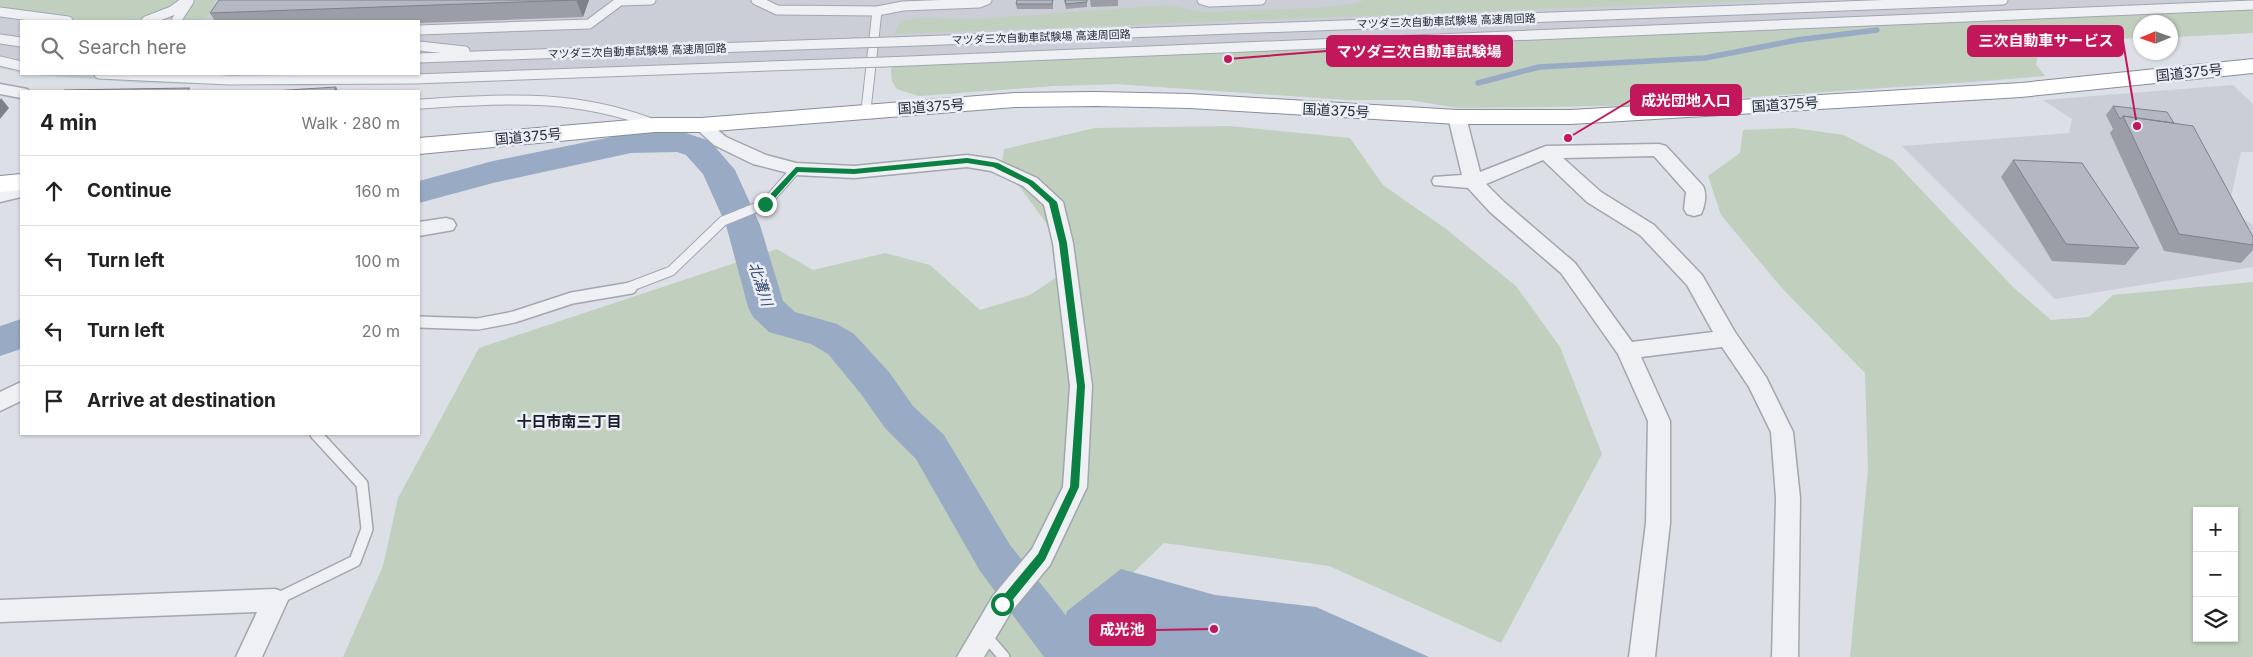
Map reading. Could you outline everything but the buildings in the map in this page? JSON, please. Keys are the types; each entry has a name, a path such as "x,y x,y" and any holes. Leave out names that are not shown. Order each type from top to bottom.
{"highway":[{"name":"国道375号","path":"420,146 655,125 700,124 1015,100 1190,101 1457,117 1572,117 2021,90 2253,66"},
{"path":"0,184 20,182"}],"street":[{"path":"0,89 20,93"},
{"path":"1457,117 1473,182 1497,207 1568,268 1627,351 1659,420 1658,523 1642,657"},
{"path":"700,124 720,141 760,160 796,169 854,172 967,160 995,165 1030,182 1053,202 1063,243 1081,386 1074,487 1041,557 1002,604 970,657"},
{"path":"1441,181 1473,182 1546,152 1659,150 1696,191 1694,209"},
{"path":"1546,152 1594,197 1647,230 1695,280 1727,338 1758,383 1782,432 1788,498 1785,657"},
{"path":"0,196 20,191"},
{"path":"420,229 446,225"},
{"path":"1627,351 1727,338"},
{"path":"0,402 20,392"},
{"path":"0,611 275,600 249,657"}],"lane":[{"path":"149,20 172,11 188,0"},
{"path":"177,20 188,0"},
{"path":"420,30 589,24 620,1 651,0"},
{"path":"756,0 777,10 877,11 903,6 979,3 987,0"},
{"path":"1202,0 1209,2 1260,0"},
{"name":"マツダ三次自動車試験場 高速周回路","path":"420,58 855,44 2003,0"},
{"path":"122,75 229,80 415,79 885,62 2253,5"},
{"path":"866,110 877,11"},
{"path":"0,12 60,20"},
{"path":"0,39 20,42"},
{"path":"420,46 505,56"},
{"path":"0,62 20,66"},
{"path":"420,104 540,98 584,103 627,112 655,125"},
{"path":"420,322 478,324 514,316 572,298 631,288 670,271 723,221 765,204 796,169"},
{"path":"275,600 355,561 368,529 362,484 317,435"},
{"path":"985,635 1004,657"}],"shaded area":[{"path":"0,0 2253,0 2253,33 2178,37 2178,15 2133,15 2133,38 2078,40 2026,36 2038,53 2036,65 2045,76 1636,105 1459,108 1410,100 1349,100 1117,84 1052,86 919,96 897,89 892,81 891,67 306,86 143,83 38,75 420,75 420,20 20,20 20,73 0,68"},
{"path":"2233,85 2253,104 2253,152 2241,152 2228,210 2253,225 2253,267 2055,299 1902,146 2069,133 2072,119 2043,100"}],"green space":[{"path":"0,0 177,0 164,11 152,17 137,20 75,20 0,8"},
{"path":"196,0 216,0 206,20 184,20"},
{"path":"1365,0 1782,0 893,34 901,21 917,18 978,19 1168,5 1202,12 1316,8 1353,4"},
{"path":"2253,10 2253,33 2178,37 2178,15 2134,15"},
{"path":"2133,15 2133,38 2078,40 2026,36 2038,53 2036,65 2045,76 1636,105 1459,108 1410,100 1349,100 1117,84 1052,86 919,96 897,89 892,81 891,67"},
{"path":"1229,126 1350,138 1383,185 1446,229 1516,286 1560,347 1602,454 1501,643 1329,566 1164,543 1071,632 1052,657 343,657 383,566 398,498 479,348 777,249 813,270 885,253 930,265 980,310 1030,295 1072,267 1044,220 1002,163 1004,149 1095,128"},
{"path":"1794,128 1844,135 1894,161 2013,287 2051,320 2089,317 2113,295 2253,282 2253,657 1850,657 1868,470 1865,373 1780,286 1721,215 1708,176 1740,153 1743,130"}],"water":[{"path":"1121,569 1215,595 1316,607 1429,657 1058,657 1056,654 1067,611"}],"waterway":[{"path":"1478,83 1539,67 1705,58 1797,40 1877,30"},
{"name":"北溝川","path":"420,192 493,172 568,158 631,143 680,141 698,148 718,170 743,225 766,307 782,322 824,334 841,344 875,383 899,417 930,447 995,558 1071,657"},
{"name":"北溝川","path":"0,342 20,333"}],"place":[{"name":"マツダ三次自動車試験場","path":"1228,59"},
{"name":"三次自動車サービス","path":"2137,126"},
{"name":"成光団地入口","path":"1568,138"},
{"name":"成光池","path":"1214,629"}],"district":[{"name":"十日市南三丁目","path":"569,421"}],"route":[{"path":"765,204 796,169 854,172 967,160 995,165 1030,182 1053,202 1063,243 1081,386 1074,487 1041,557 1002,604"}]}
